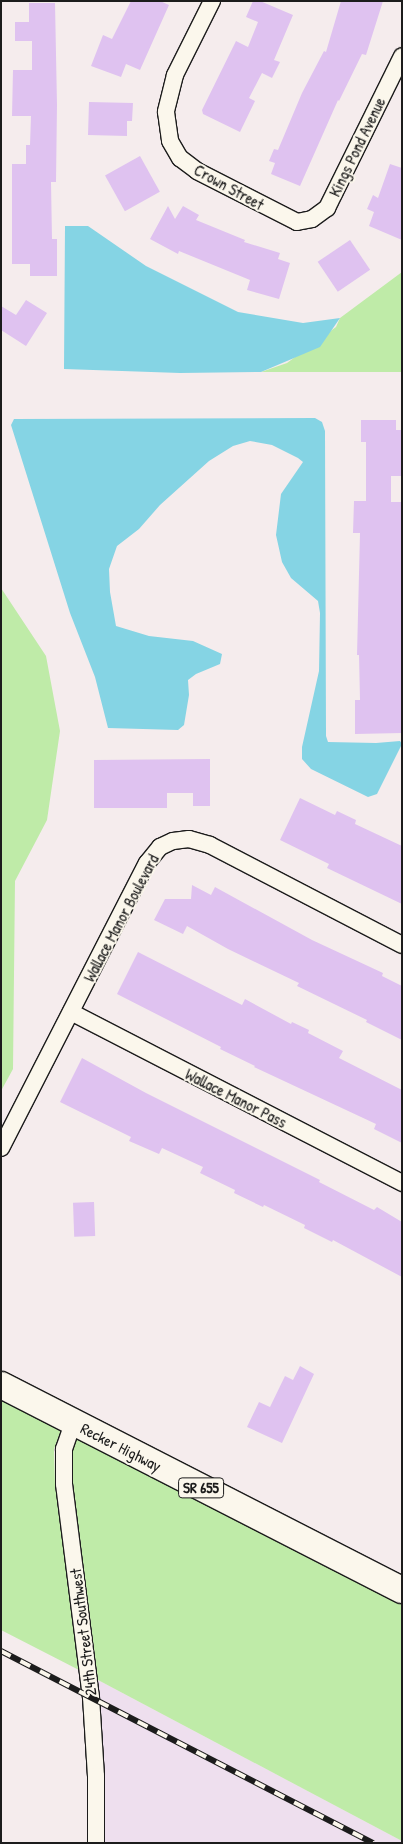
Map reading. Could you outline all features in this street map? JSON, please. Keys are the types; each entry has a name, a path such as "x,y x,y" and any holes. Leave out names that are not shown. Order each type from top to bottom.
{"main road":[{"name":"Recker Highway","path":"1,1385 402,1590"}],"street":[{"name":"Crown Street","path":"212,1 175,75 166,112 170,141 180,158 197,171 297,222"},
{"name":"Kings Pond Avenue","path":"297,222 312,219 326,208 402,56"},
{"name":"Wallace Manor Boulevard","path":"1,1148 148,863 160,846 189,838 210,844 402,945"},
{"name":"Wallace Manor Pass","path":"71,1012 402,1183"},
{"name":"24th Street Southwest","path":"73,1423 64,1449 64,1484 91,1697 96,1776 96,1843"}],"shaded area":[{"path":"98,1680 402,1841 402,1843 105,1843 105,1776"}],"green space":[{"path":"402,272 402,372 261,372 287,363 336,327 340,318"},
{"path":"1,588 46,656 60,731 47,820 15,881 13,1069 1,1091"},
{"path":"1,1396 62,1428 54,1449 55,1485 79,1670 1,1630"},
{"path":"78,1436 402,1600 402,1841 98,1680 73,1483 72,1451"}],"water":[{"path":"65,226 88,226 146,266 238,312 303,323 340,318 320,347 261,372 180,373 64,369"},
{"path":"315,418 322,422 325,431 326,736 328,742 376,743 400,741 402,744 377,794 368,797 311,769 302,759 302,747 319,671 320,613 318,601 291,578 282,562 276,535 281,494 303,462 272,445 250,441 233,446 209,461 160,505 139,529 117,546 109,569 110,592 116,626 149,636 193,641 222,654 220,664 196,674 188,680 189,695 184,725 178,730 108,728 95,677 70,613 11,425 14,419"}],"building":[{"path":"131,1 160,1 169,5 140,70 126,64 121,77 91,66 103,35 112,39"},
{"path":"253,1 260,1 293,15 274,60 280,62 272,78 262,73 249,98 255,101 240,132 203,114 202,110 236,41 248,47 258,22 246,17"},
{"path":"341,1 383,1 366,55 362,54 338,100 300,186 271,174 275,163 269,161 274,149 278,150 302,93 324,51 326,52"},
{"path":"29,3 55,3 56,182 51,182 52,239 57,239 57,276 30,276 30,264 12,264 12,164 26,164 26,145 30,145 31,116 12,116 13,70 32,70 32,41 15,41 15,22 29,22"},
{"path":"89,102 133,103 132,121 127,121 127,136 88,135"},
{"path":"140,156 160,192 125,211 105,175"},
{"path":"390,164 402,168 402,240 369,226 374,212 367,209 373,195 378,198"},
{"path":"168,206 175,219 183,206 199,215 196,220 245,240 244,242 280,253 278,259 290,263 279,299 247,290 250,280 179,251 178,254 150,239"},
{"path":"350,240 370,270 338,292 318,262"},
{"path":"26,300 47,313 26,346 1,330 1,306 16,315"},
{"path":"361,420 396,420 396,430 402,430 402,476 391,476 391,502 402,502 402,733 355,734 355,700 360,700 359,655 357,655 360,533 353,533 354,501 366,501 366,442 361,442"},
{"path":"210,759 210,806 193,806 193,793 167,793 167,808 94,808 94,760"},
{"path":"300,798 335,815 337,811 356,820 355,824 402,846 402,904 327,868 329,864 280,840"},
{"path":"192,885 211,895 215,887 312,940 383,973 382,976 402,986 402,1040 366,1022 367,1020 297,986 299,983 228,949 187,926 183,934 154,920 165,899 191,899"},
{"path":"138,952 242,1005 245,999 291,1024 292,1022 309,1030 308,1033 343,1051 339,1058 402,1090 402,1143 374,1129 376,1124 254,1067 220,1049 221,1047 117,994"},
{"path":"82,1058 146,1093 320,1180 319,1182 374,1210 377,1207 402,1222 402,1277 333,1240 332,1242 304,1228 305,1225 234,1193 235,1190 200,1173 203,1167 162,1148 159,1154 129,1141 131,1137 60,1102"},
{"path":"94,1202 95,1236 74,1237 73,1203"},
{"path":"300,1366 314,1374 282,1443 247,1427 259,1402 270,1407 285,1376 293,1380"}],"railway":[{"path":"1,1651 373,1843"}]}
